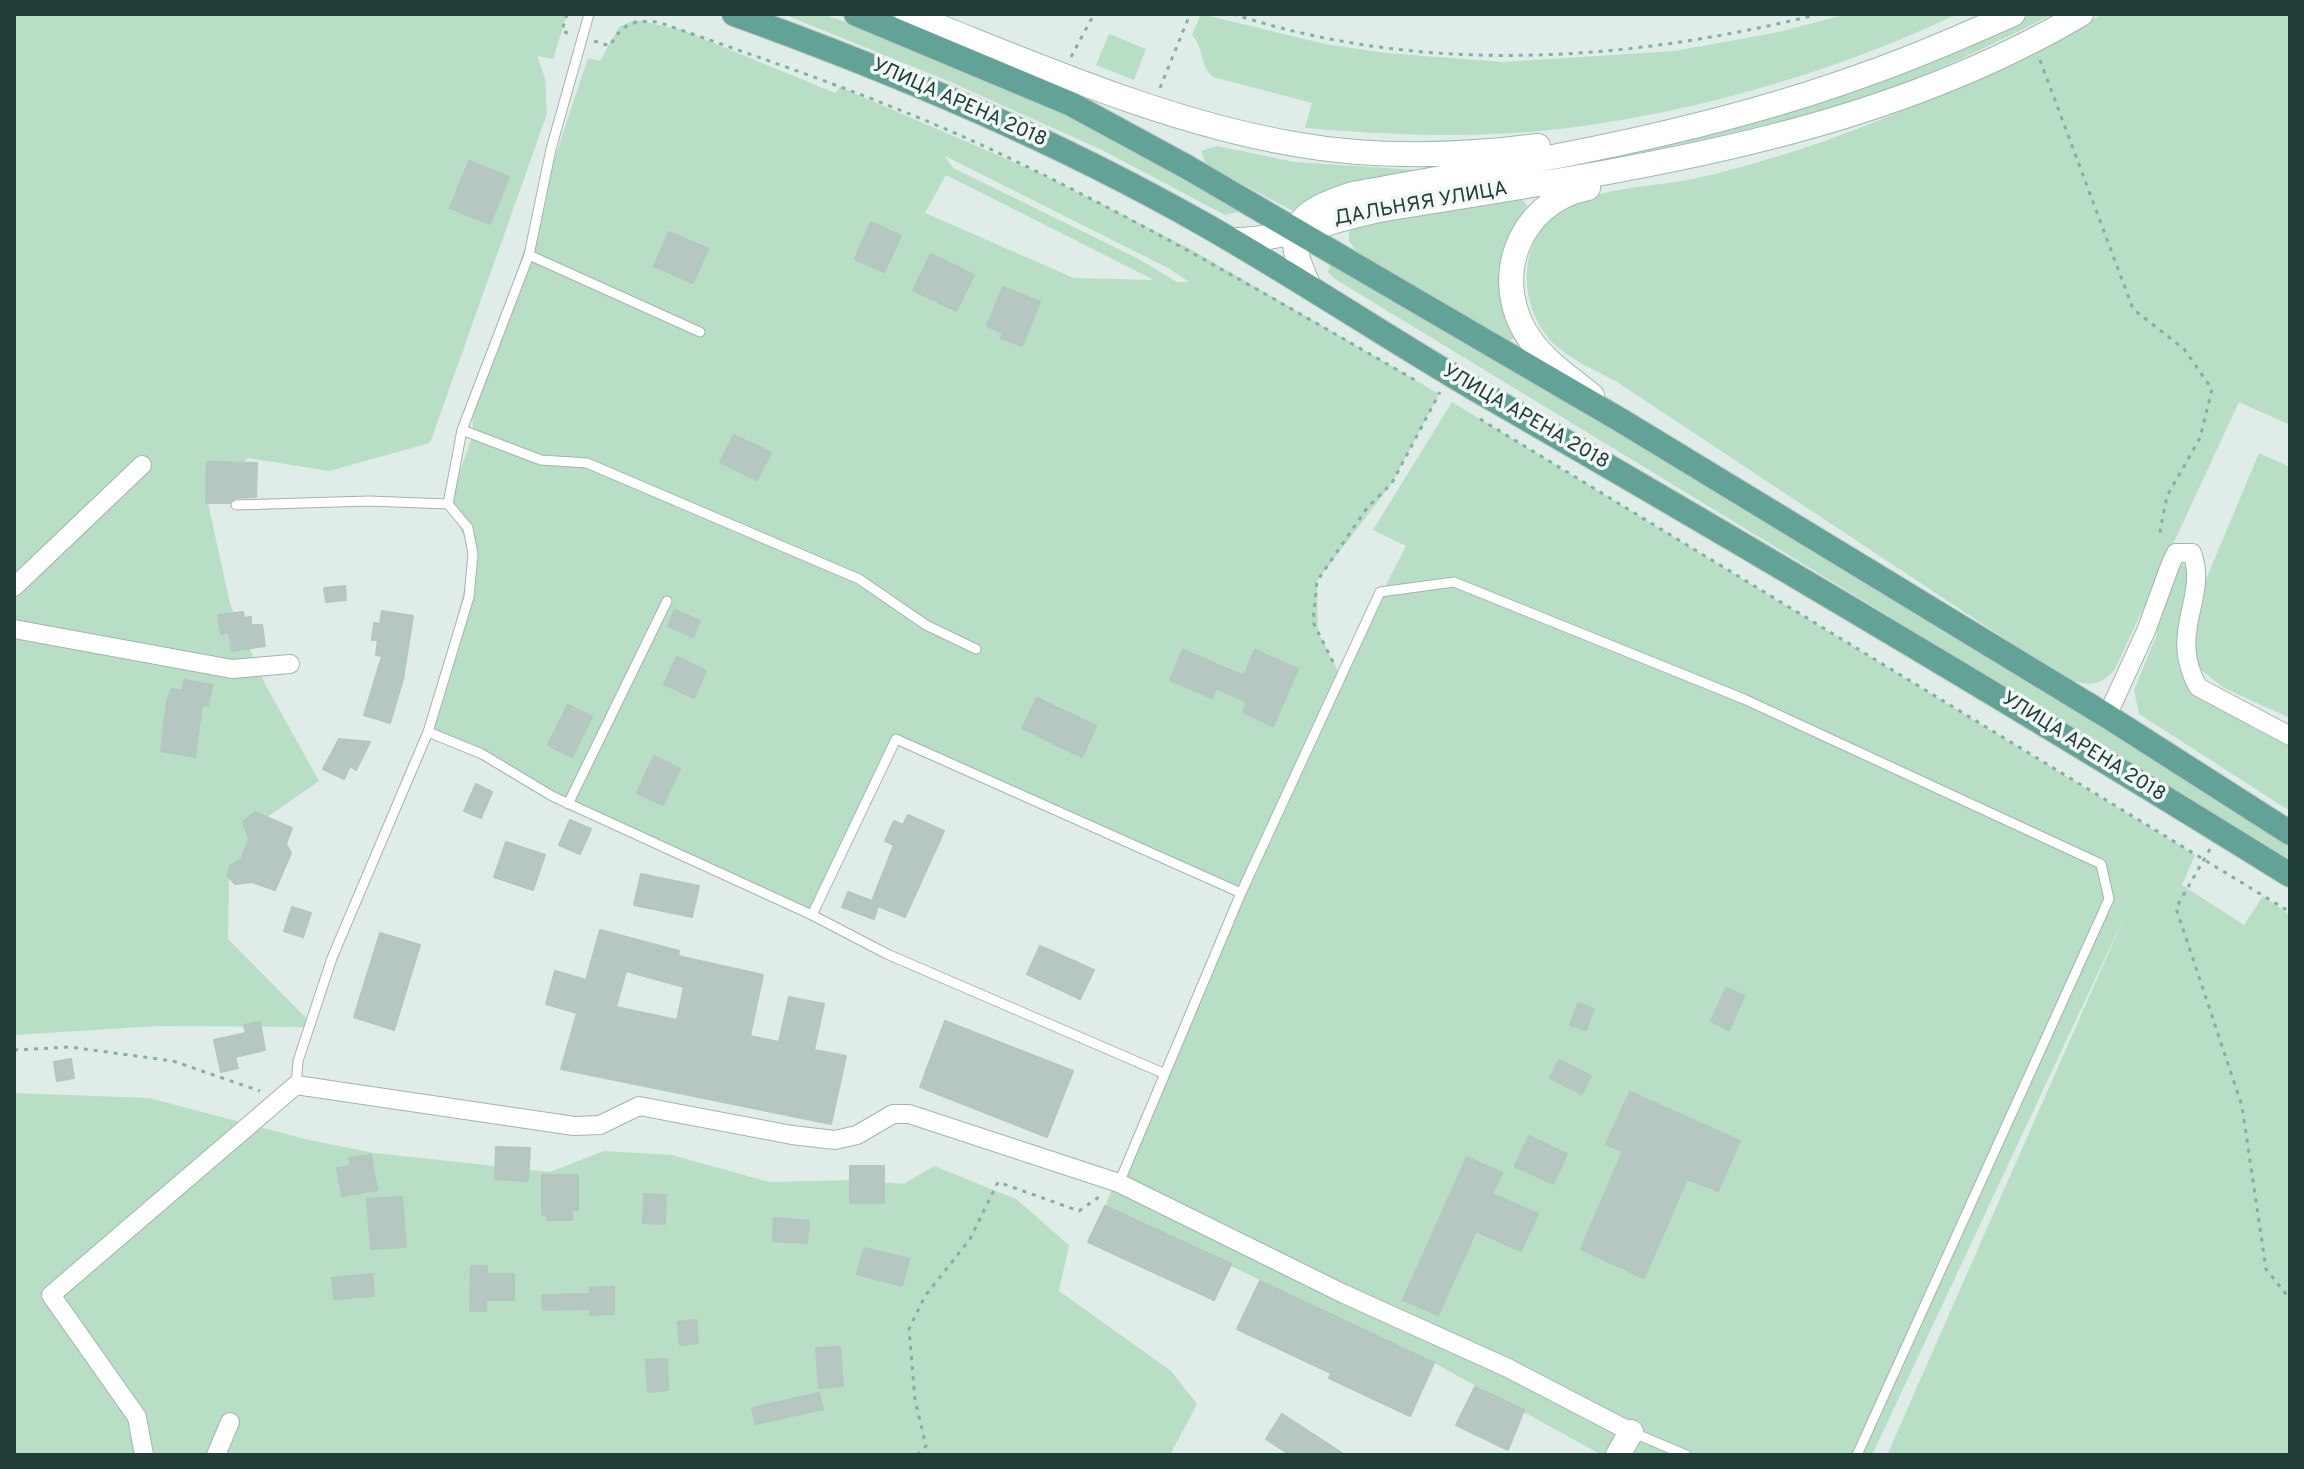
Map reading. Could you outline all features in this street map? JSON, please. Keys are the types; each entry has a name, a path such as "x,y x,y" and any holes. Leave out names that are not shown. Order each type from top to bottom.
{"main road":[{"name":"УЛИЦА АРЕНА 2018","path":"734,14 855,58 1037,137 1231,240 1451,375 1874,619 2290,875"},
{"name":"УЛИЦА АРЕНА 2018","path":"856,14 1071,104 1297,230 1622,421 2107,716 2290,833"},
{"path":"907,14 1163,110 1297,145 1425,153 1488,150 1683,127"},
{"name":"ДАЛЬНЯЯ УЛИЦА","path":"1297,230 1308,212 1353,194 1532,161 1683,127 1861,76 2013,14"},
{"name":"ДАЛЬНЯЯ УЛИЦА","path":"1297,230 1346,216 1624,170 1802,129 1959,75 2081,14"},
{"path":"1622,421 1549,360 1531,341 1518,314 1511,268 1514,248 1528,223 1545,205 1568,192 1736,157 1802,129"},
{"path":"1231,240 1254,240 1297,230 1293,247 1310,288"},
{"path":"1618,1455 1631,1432"}],"street":[{"path":"14,587 142,465"},
{"path":"2107,716 2146,631 2176,553 2192,553 2198,579 2188,612 2185,646 2191,674 2198,687 2290,736"},
{"path":"14,629 232,669 290,664"},
{"path":"144,1455 137,1417 51,1295 296,1085 574,1126 600,1125 639,1106 835,1140 857,1135 893,1114 909,1114 1119,1183 1344,1294 1508,1368 1631,1432"},
{"path":"216,1455 230,1422"}],"lane":[{"path":"448,504 462,430 529,255 551,149 589,14"},
{"path":"529,255 700,332"},
{"path":"462,430 541,460 587,463 859,579 926,625 976,649"},
{"path":"236,505 369,501 448,504 468,528 473,554 469,597 428,732 332,958 298,1061 296,1085"},
{"path":"1119,1183 1241,893 1380,592 1454,582 1744,699 2101,864 2109,899 1857,1455"},
{"path":"568,804 667,601"},
{"path":"428,732 482,754 568,804 812,915 887,954 1163,1073"},
{"path":"812,915 896,739 1241,893"},
{"path":"1631,1432 1686,1455"}],"path":[{"path":"562,31 567,14"},
{"path":"1069,61 1094,14"},
{"path":"1157,94 1190,14"},
{"path":"1233,14 1348,42 1463,55 1574,55 1679,45 1819,14"},
{"path":"610,46 618,31 635,20 658,22 852,92 1004,156 1106,206 1425,386"},
{"path":"2032,40 2133,309 2184,349 2212,389 2200,438 2167,496 2160,531 2176,553"},
{"path":"1340,676 1313,622 1317,581 1367,508 1392,483 1451,375"},
{"path":"1479,418 2290,912"},
{"path":"2220,832 2176,908 2242,1106 2266,1269 2290,1299"},
{"path":"14,1050 70,1047 173,1061 281,1098"},
{"path":"917,1455 926,1446 915,1400 909,1329 925,1296 970,1239 998,1182 1079,1211 1119,1183"}],"green space":[{"path":"14,14 567,14 553,59 537,56 545,78 547,114 430,443 329,471 248,458 208,503 230,604 265,684 319,781 266,818 229,877 228,939 315,1027 158,1026 14,1035"},
{"path":"783,14 822,14 1035,100 1222,194 1237,212 1225,215 1104,151 953,83"},
{"path":"1201,14 1325,44 1386,53 1503,62 1675,51 1779,32 1847,14 1957,14 1905,38 1791,79 1671,111 1551,130 1447,135 1305,128 1312,103 1213,77 1209,73 1192,35"},
{"path":"2030,14 2053,14 1926,74 1874,95 1787,123 1661,154 1344,209 1608,157 1782,114 1867,86 1950,53"},
{"path":"2102,14 2290,14 2290,425 2239,402 2115,669 2103,680 2090,684 2061,676 1617,382 1562,351 1535,317 1527,283 1531,249 1539,234 1550,220 1580,201 1618,190 1714,174 1827,140 2010,63"},
{"path":"635,20 682,30 835,93 840,87 1041,174 1185,246 1439,394 1392,483 1317,581 1318,632 1340,675 1406,546 1373,530 1452,402 2195,855 2182,885 2244,925 2263,896 2290,915 2290,1455 1887,1455 2126,913 1872,1455 1602,1455 1434,1363 1105,1206 1241,893 896,739 812,915 568,804 428,732 473,554 448,504 473,435 472,406 588,58 600,61 619,27","holes":["945,156 1170,269 1189,282 1177,282 1137,258 953,168","946,175 1154,280 1074,278 925,213"]},
{"path":"1109,34 1146,49 1134,80 1096,65"},
{"path":"1217,146 1294,162 1416,170 1293,211 1206,165 1201,151"},
{"path":"1519,195 1528,207 1519,220 1515,338 1509,341 1357,252 1349,241 1349,228"},
{"path":"1337,263 2179,773 2290,844 2290,860 1335,279 1328,272 1330,265"},
{"path":"2259,453 2290,467 2290,718 2224,688 2192,663 2198,687 2255,729 2290,747 2290,811 2139,714 2134,690 2157,634 2159,592 2183,563 2198,579 2200,594"},
{"path":"14,1093 149,1098 309,1140 374,1153 550,1172 604,1151 672,1155 769,1182 854,1180 904,1184 934,1166 1016,1199 1069,1245 1059,1291 1171,1371 1197,1404 1170,1455 14,1455"}],"building":[{"path":"469,161 509,177 490,224 450,208"},
{"path":"871,222 901,236 884,272 855,259"},
{"path":"669,232 708,249 693,283 654,266"},
{"path":"931,254 974,275 956,311 913,290"},
{"path":"1003,287 1040,302 1022,346 1001,338 1003,333 987,326"},
{"path":"734,435 771,453 757,480 720,462"},
{"path":"207,462 257,463 256,497 235,498 229,503 206,503"},
{"path":"345,586 346,600 326,602 324,588"},
{"path":"675,610 700,621 693,637 668,626"},
{"path":"382,611 413,616 403,679 390,723 364,715 382,656 376,655 378,640 372,640 374,623 380,624"},
{"path":"243,612 244,618 251,617 251,625 262,625 265,646 232,651 229,632 221,634 218,615"},
{"path":"1183,650 1244,676 1255,650 1298,669 1273,726 1243,712 1247,702 1216,688 1212,698 1170,680"},
{"path":"677,657 706,671 694,698 664,684"},
{"path":"184,680 212,685 208,706 202,705 195,757 161,751 167,701 172,689 182,691"},
{"path":"1037,698 1096,726 1082,757 1022,728"},
{"path":"568,705 592,717 572,757 548,745"},
{"path":"339,739 370,742 356,770 350,766 344,779 323,769"},
{"path":"654,756 680,769 663,805 637,793"},
{"path":"476,784 492,792 481,818 464,811"},
{"path":"255,812 292,828 286,844 291,853 275,890 252,882 235,884 228,876 230,866 241,860 249,838 243,822"},
{"path":"908,815 944,831 905,917 878,906 874,919 842,907 848,892 872,901 894,845 885,841 894,821 903,825"},
{"path":"570,820 591,829 580,854 559,845"},
{"path":"506,842 545,855 533,890 494,877"},
{"path":"641,874 699,886 692,917 634,905"},
{"path":"292,907 311,913 303,937 284,931"},
{"path":"600,930 679,951 678,956 763,975 750,1036 779,1042 789,997 824,1004 814,1050 846,1056 831,1124 561,1069 577,1013 546,1004 555,971 586,980","holes":["626,971 684,987 677,1020 616,1007"]},
{"path":"380,933 420,945 394,1030 354,1017"},
{"path":"1040,946 1094,970 1080,999 1027,974"},
{"path":"1726,988 1744,996 1729,1030 1711,1021"},
{"path":"1578,1003 1594,1009 1586,1030 1570,1025"},
{"path":"945,1021 1073,1071 1047,1137 920,1087"},
{"path":"260,1022 265,1050 235,1057 238,1068 221,1072 214,1040 246,1033 244,1025"},
{"path":"71,1059 74,1078 57,1081 54,1062"},
{"path":"1559,1060 1591,1076 1582,1094 1550,1078"},
{"path":"1630,1092 1740,1141 1718,1191 1687,1179 1644,1278 1581,1249 1623,1151 1606,1144"},
{"path":"1529,1136 1567,1154 1553,1184 1515,1166"},
{"path":"496,1147 530,1148 528,1181 495,1179"},
{"path":"371,1155 377,1190 342,1196 337,1168 351,1166 349,1158"},
{"path":"1467,1157 1502,1173 1492,1194 1538,1214 1521,1251 1476,1231 1438,1315 1403,1300"},
{"path":"850,1166 884,1166 884,1203 850,1203"},
{"path":"542,1175 578,1175 578,1210 572,1210 572,1220 547,1220 547,1215 542,1215"},
{"path":"644,1194 666,1195 665,1224 643,1223"},
{"path":"402,1197 406,1247 371,1249 367,1199"},
{"path":"1105,1206 1231,1264 1214,1300 1088,1242"},
{"path":"774,1218 809,1221 807,1243 773,1241"},
{"path":"864,1248 909,1259 902,1286 857,1274"},
{"path":"471,1266 487,1266 487,1274 514,1274 514,1300 486,1300 486,1311 470,1311"},
{"path":"372,1274 374,1296 334,1299 332,1278"},
{"path":"1260,1281 1434,1363 1410,1416 1329,1378 1331,1373 1237,1329"},
{"path":"614,1287 614,1314 590,1315 590,1309 543,1310 542,1295 590,1294 590,1288"},
{"path":"696,1320 698,1343 680,1345 678,1322"},
{"path":"840,1347 843,1386 819,1388 816,1348"},
{"path":"667,1359 668,1390 648,1392 646,1360"},
{"path":"1475,1387 1524,1410 1508,1450 1456,1425"},
{"path":"819,1393 823,1409 756,1424 752,1408"},
{"path":"1282,1414 1345,1455 1290,1455 1266,1439"}]}
